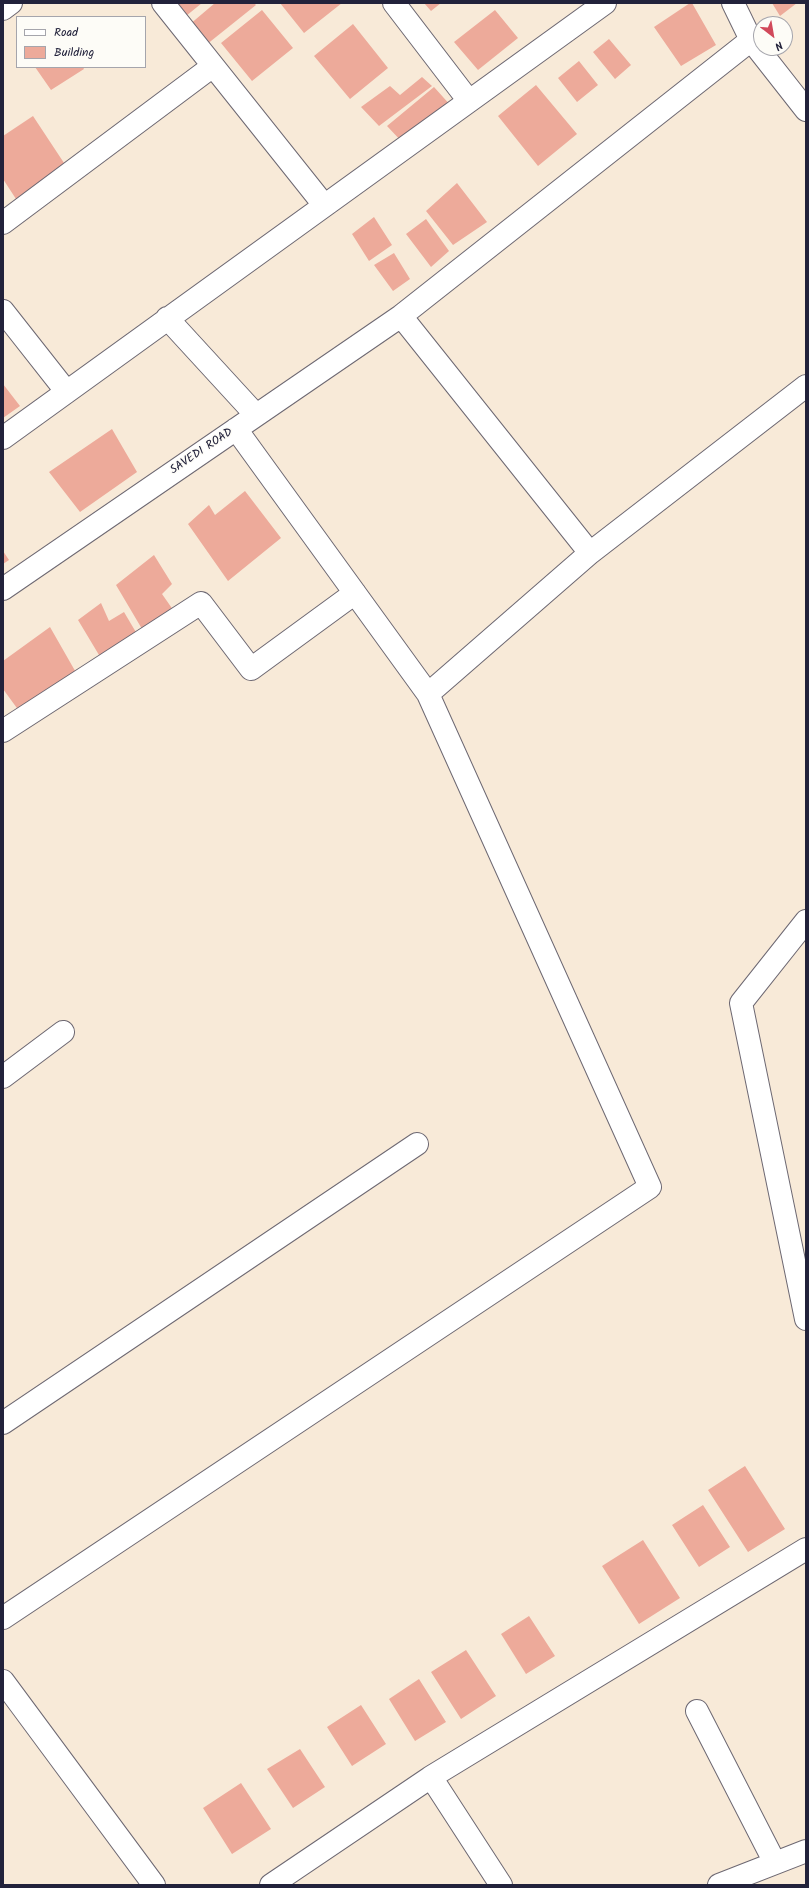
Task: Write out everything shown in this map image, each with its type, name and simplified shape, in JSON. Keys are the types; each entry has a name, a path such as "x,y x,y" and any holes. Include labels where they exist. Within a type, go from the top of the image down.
{"street":[{"path":"3,9 11,3"},
{"path":"163,3 324,206"},
{"path":"394,3 469,101"},
{"path":"3,438 167,318 605,3"},
{"path":"733,3 751,40 806,110"},
{"name":"SAVEDI ROAD","path":"3,589 401,316 751,40"},
{"path":"3,223 213,66"},
{"path":"3,311 66,391"},
{"path":"401,316 590,553"},
{"path":"167,318 256,415"},
{"path":"428,694 590,553 806,386"},
{"path":"3,1618 650,1187 428,694 236,429"},
{"path":"3,731 201,603 251,669 355,593"},
{"path":"806,920 741,1003 806,1319"},
{"path":"3,1077 63,1032"},
{"path":"3,1423 417,1144"},
{"path":"271,1885 431,1777 806,1549"},
{"path":"4,1686 154,1885"},
{"path":"697,1710 775,1863"},
{"path":"431,1777 501,1885"},
{"path":"719,1885 806,1851"}],"building":[{"path":"175,3 202,3 186,16"},
{"path":"215,3 254,3 256,5 206,45 189,25"},
{"path":"280,3 342,3 304,33"},
{"path":"424,3 441,3 431,11"},
{"path":"692,3 716,45 681,66 654,27"},
{"path":"772,3 797,3 780,16"},
{"path":"262,10 293,48 252,81 221,43"},
{"path":"495,10 518,38 478,70 454,42"},
{"path":"353,24 388,68 350,99 314,56"},
{"path":"609,39 631,65 615,79 593,52"},
{"path":"579,61 598,85 577,102 558,78"},
{"path":"36,68 84,68 84,69 51,90"},
{"path":"422,77 432,86 379,126 361,107 390,86 400,95"},
{"path":"536,85 577,134 538,166 498,116"},
{"path":"434,87 452,107 403,143 387,126"},
{"path":"33,116 66,166 16,199 3,179 3,136"},
{"path":"457,183 487,222 453,245 426,211"},
{"path":"374,217 392,245 369,261 352,234"},
{"path":"426,219 449,251 431,267 406,234"},
{"path":"394,253 410,279 393,291 374,265"},
{"path":"3,384 20,406 3,418"},
{"path":"112,429 137,472 80,512 49,472"},
{"path":"245,491 281,538 228,581 188,524 209,505 215,515"},
{"path":"3,551 9,560 3,564"},
{"path":"154,555 172,584 162,594 176,614 145,634 116,585"},
{"path":"101,603 109,621 124,612 137,634 102,660 78,620"},
{"path":"50,627 78,676 22,715 3,689 3,661"},
{"path":"745,1466 785,1529 748,1552 708,1490"},
{"path":"703,1505 730,1547 699,1567 672,1525"},
{"path":"643,1540 680,1598 639,1624 602,1566"},
{"path":"529,1616 555,1656 526,1674 501,1634"},
{"path":"466,1650 496,1696 461,1719 431,1672"},
{"path":"419,1679 446,1722 415,1741 389,1699"},
{"path":"361,1705 386,1744 352,1766 327,1727"},
{"path":"300,1749 325,1787 293,1808 267,1769"},
{"path":"241,1783 271,1829 232,1854 203,1808"}]}
